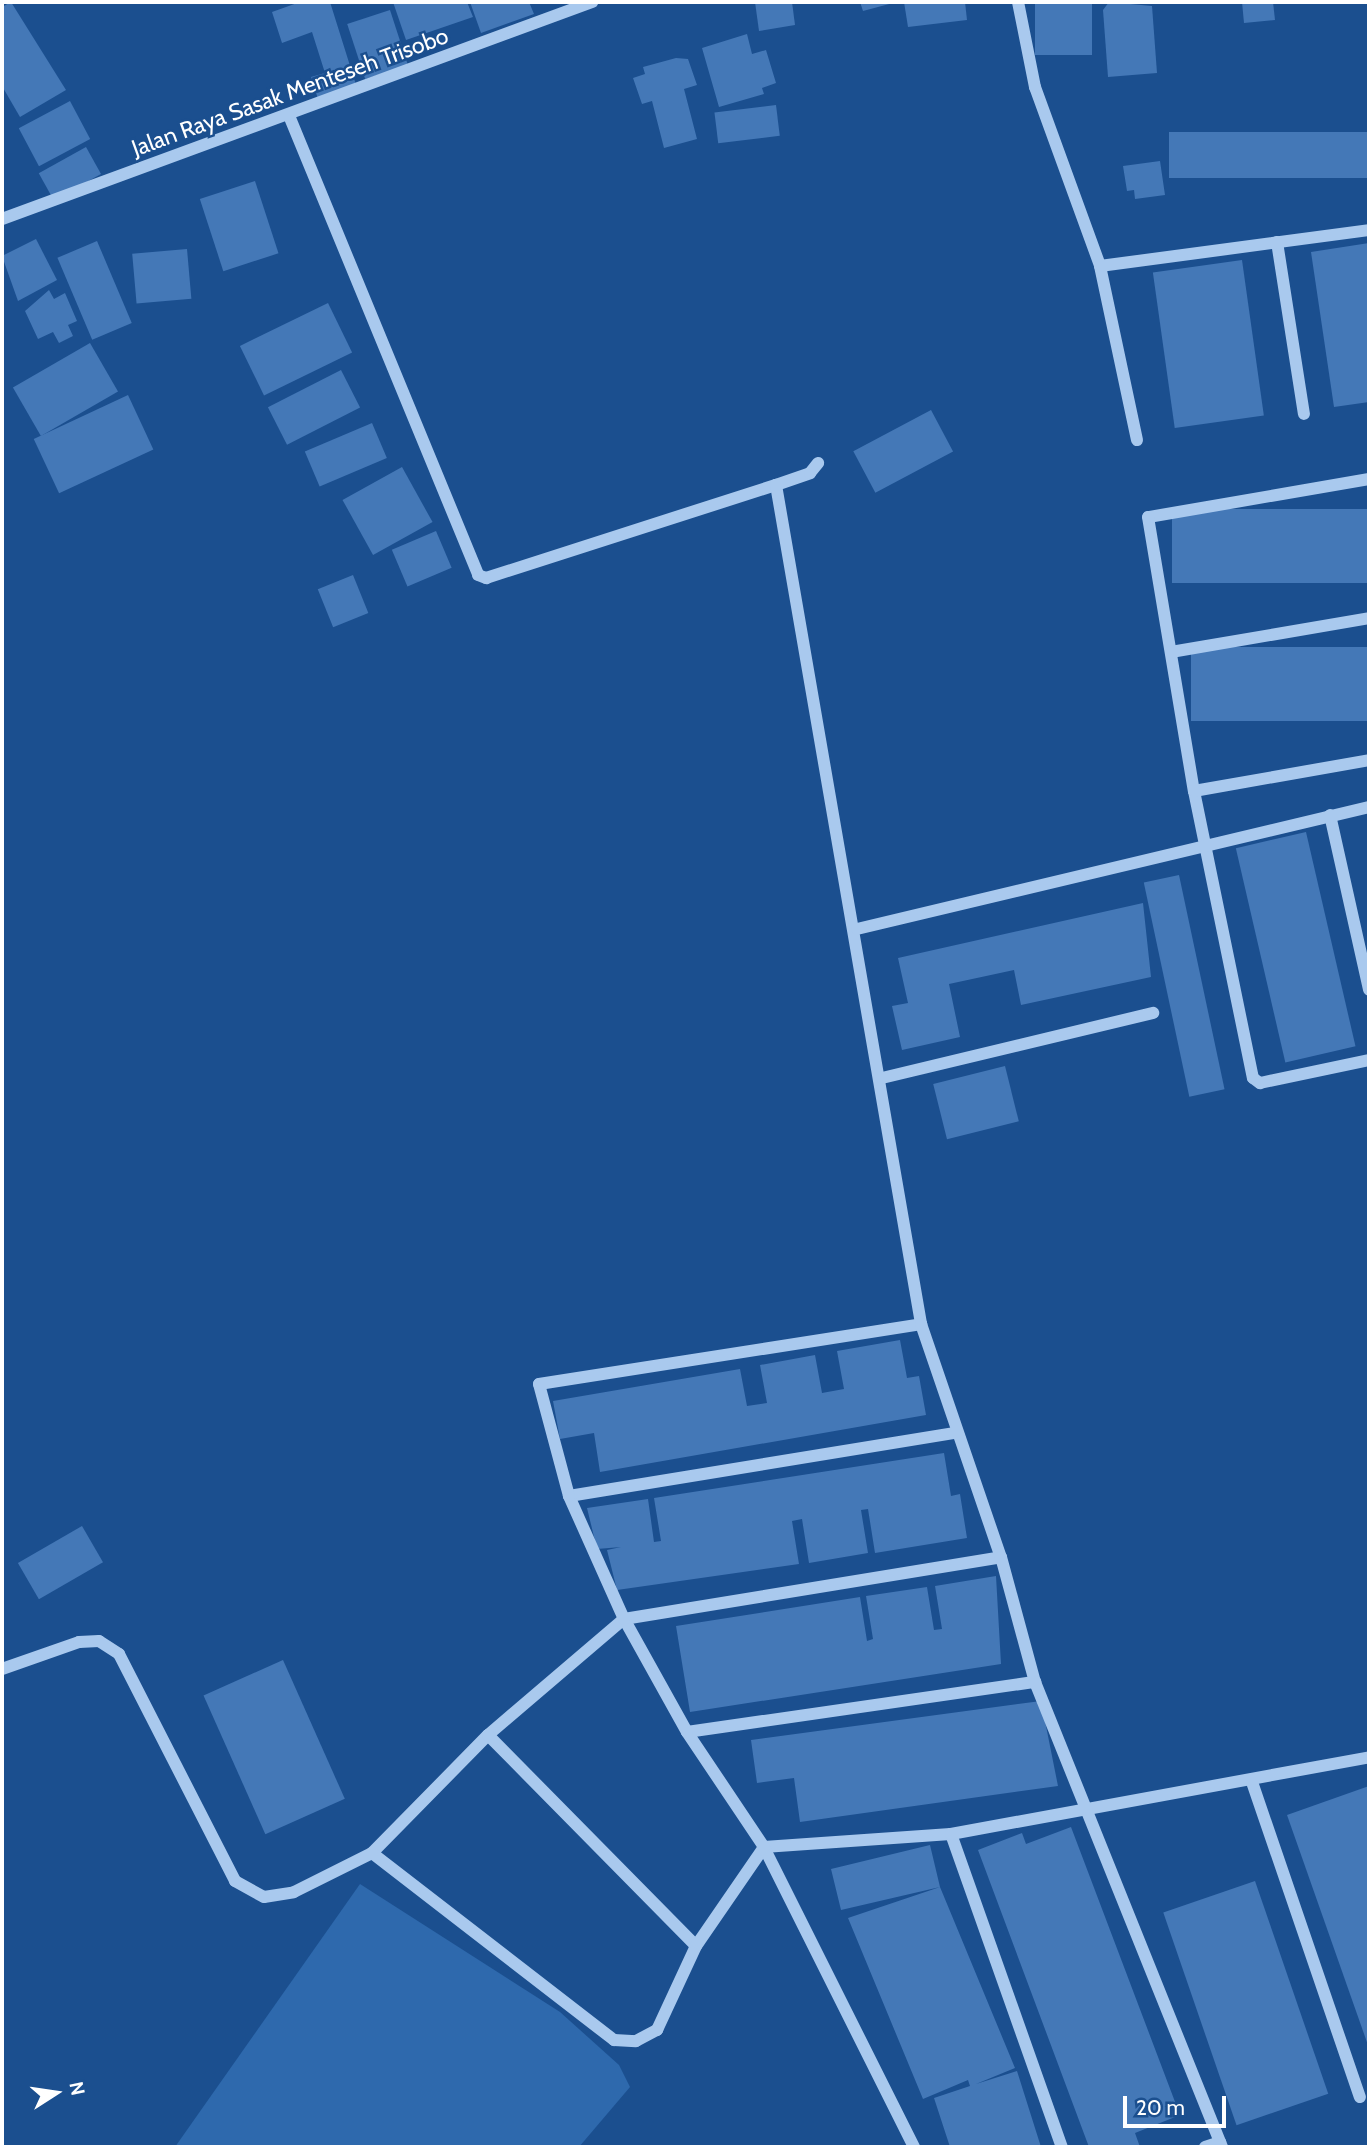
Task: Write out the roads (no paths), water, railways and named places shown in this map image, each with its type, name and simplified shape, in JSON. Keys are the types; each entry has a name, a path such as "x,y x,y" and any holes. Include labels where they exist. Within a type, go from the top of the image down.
{"street":[{"name":"Jalan Raya Sasak Menteseh Trisobo","path":"2,219 290,118 592,2"},
{"path":"1018,2 1035,87 1100,265 1137,440"},
{"path":"290,118 478,575 486,578 776,485 810,473 818,463"},
{"path":"1100,265 1369,230"},
{"path":"1277,242 1304,414"},
{"path":"1369,479 1148,517 1204,846 1256,1082 1369,1060"},
{"path":"776,485 857,929 921,1324 955,1433 1001,1558 1035,1682 1084,1810 1221,2145 1205,2147"},
{"path":"1171,652 1369,618"},
{"path":"1194,791 1369,760"},
{"path":"857,929 1369,807"},
{"path":"1331,815 1369,990"},
{"path":"882,1078 1153,1013"},
{"path":"914,2147 764,1847 687,1732 624,1619 569,1496 537,1391 541,1383 921,1324"},
{"path":"569,1496 955,1433"},
{"path":"2,1669 79,1642 99,1641 119,1654 235,1881 264,1897 293,1892 372,1853 488,1735 624,1619 1001,1558"},
{"path":"687,1732 1035,1682"},
{"path":"488,1735 696,1946"},
{"path":"764,1847 951,1834 1252,1782 1369,1758"},
{"path":"1252,1782 1360,2097"},
{"path":"951,1834 1062,2147"},
{"path":"372,1853 614,2040 636,2040 657,2030 696,1946 764,1847"}]}
